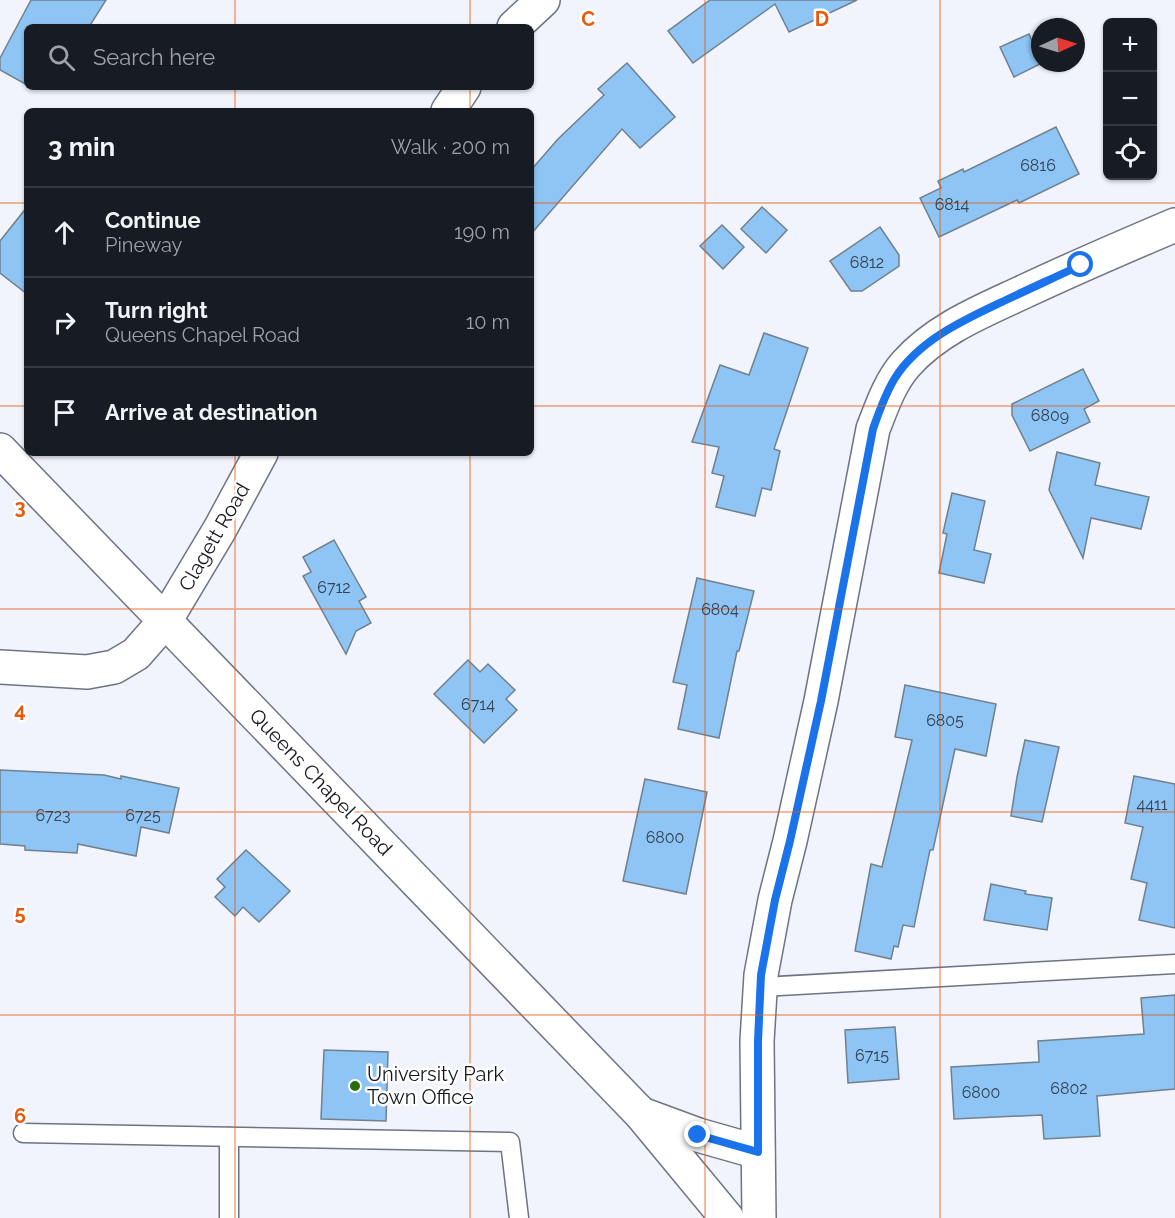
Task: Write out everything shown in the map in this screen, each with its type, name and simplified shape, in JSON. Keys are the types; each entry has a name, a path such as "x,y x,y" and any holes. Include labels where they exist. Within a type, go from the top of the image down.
{"street":[{"path":"517,24 543,0"},
{"path":"450,108 462,90"},
{"path":"759,1218 760,987 769,932 821,701 873,429 882,405 895,378 929,341 968,318 1081,265 1175,225"},
{"name":"Queens Chapel Road","path":"0,450 641,1114 727,1218"},
{"name":"Clagett Road","path":"0,667 87,672 114,667 136,654 165,621 220,529 259,456"},
{"name":"Queens Chapel Road","path":"641,1114 698,1135 758,1152"}],"lane":[{"path":"760,987 1175,964"},
{"path":"23,1133 510,1142 519,1218"},
{"path":"228,1218 229,1137"}],"building":[{"path":"31,0 106,0 91,24 24,24 24,83 0,70 0,58"},
{"path":"710,0 857,0 789,32 775,4 693,63 668,31"},
{"path":"1029,34 1031,68 1014,77 1000,47"},
{"path":"627,63 675,117 640,148 622,129 534,231 534,167 558,139 604,95 598,89"},
{"path":"1056,127 1079,174 1019,203 1017,200 939,237 920,198 941,188 938,181 963,169 964,172"},
{"path":"762,207 787,230 766,253 741,229"},
{"path":"24,211 24,292 0,273 0,241"},
{"path":"722,225 744,247 723,269 700,246"},
{"path":"880,227 899,255 899,266 862,291 851,291 830,261"},
{"path":"764,333 808,348 774,449 780,451 771,490 762,488 755,516 716,507 724,476 712,473 719,447 692,442 720,365 749,375"},
{"path":"1083,369 1099,401 1084,409 1090,422 1030,451 1012,415 1012,404"},
{"path":"1057,452 1100,463 1095,485 1149,497 1141,529 1091,518 1083,558 1049,490"},
{"path":"952,493 985,501 974,550 991,554 984,583 939,573 947,534 943,533"},
{"path":"334,540 366,597 359,601 371,623 356,631 346,654 303,576 311,572 303,557"},
{"path":"697,578 754,591 739,651 737,651 719,738 678,729 687,685 673,682"},
{"path":"468,660 480,672 488,664 515,690 506,699 517,710 484,743 434,694"},
{"path":"905,685 996,704 986,756 955,749 914,927 903,925 898,947 894,946 891,959 855,951 871,864 882,867 912,740 895,737"},
{"path":"1025,740 1059,747 1042,822 1011,816"},
{"path":"0,770 104,775 121,779 121,776 179,788 169,833 141,827 136,856 78,844 77,853 25,850 25,846 0,844"},
{"path":"1134,776 1175,784 1175,928 1139,920 1147,883 1131,879 1143,827 1125,823"},
{"path":"645,779 707,792 686,894 623,881"},
{"path":"246,850 290,891 259,922 243,907 235,916 215,897 225,887 217,879"},
{"path":"991,884 1026,891 1025,894 1052,898 1047,930 984,920"},
{"path":"1175,995 1175,1089 1097,1096 1100,1136 1044,1139 1042,1115 954,1119 951,1067 1039,1062 1038,1041 1144,1034 1141,998"},
{"path":"895,1027 899,1079 848,1083 845,1030"},
{"name":"University Park Town Office","path":"324,1050 388,1052 386,1121 321,1119"}],"place":[{"name":"University Park Town Office","path":"355,1086"}],"route":[{"path":"698,1135 758,1152 758,1041 761,975 766,943 821,701 873,429 882,405 895,378 929,341 968,318 1081,265"}]}
